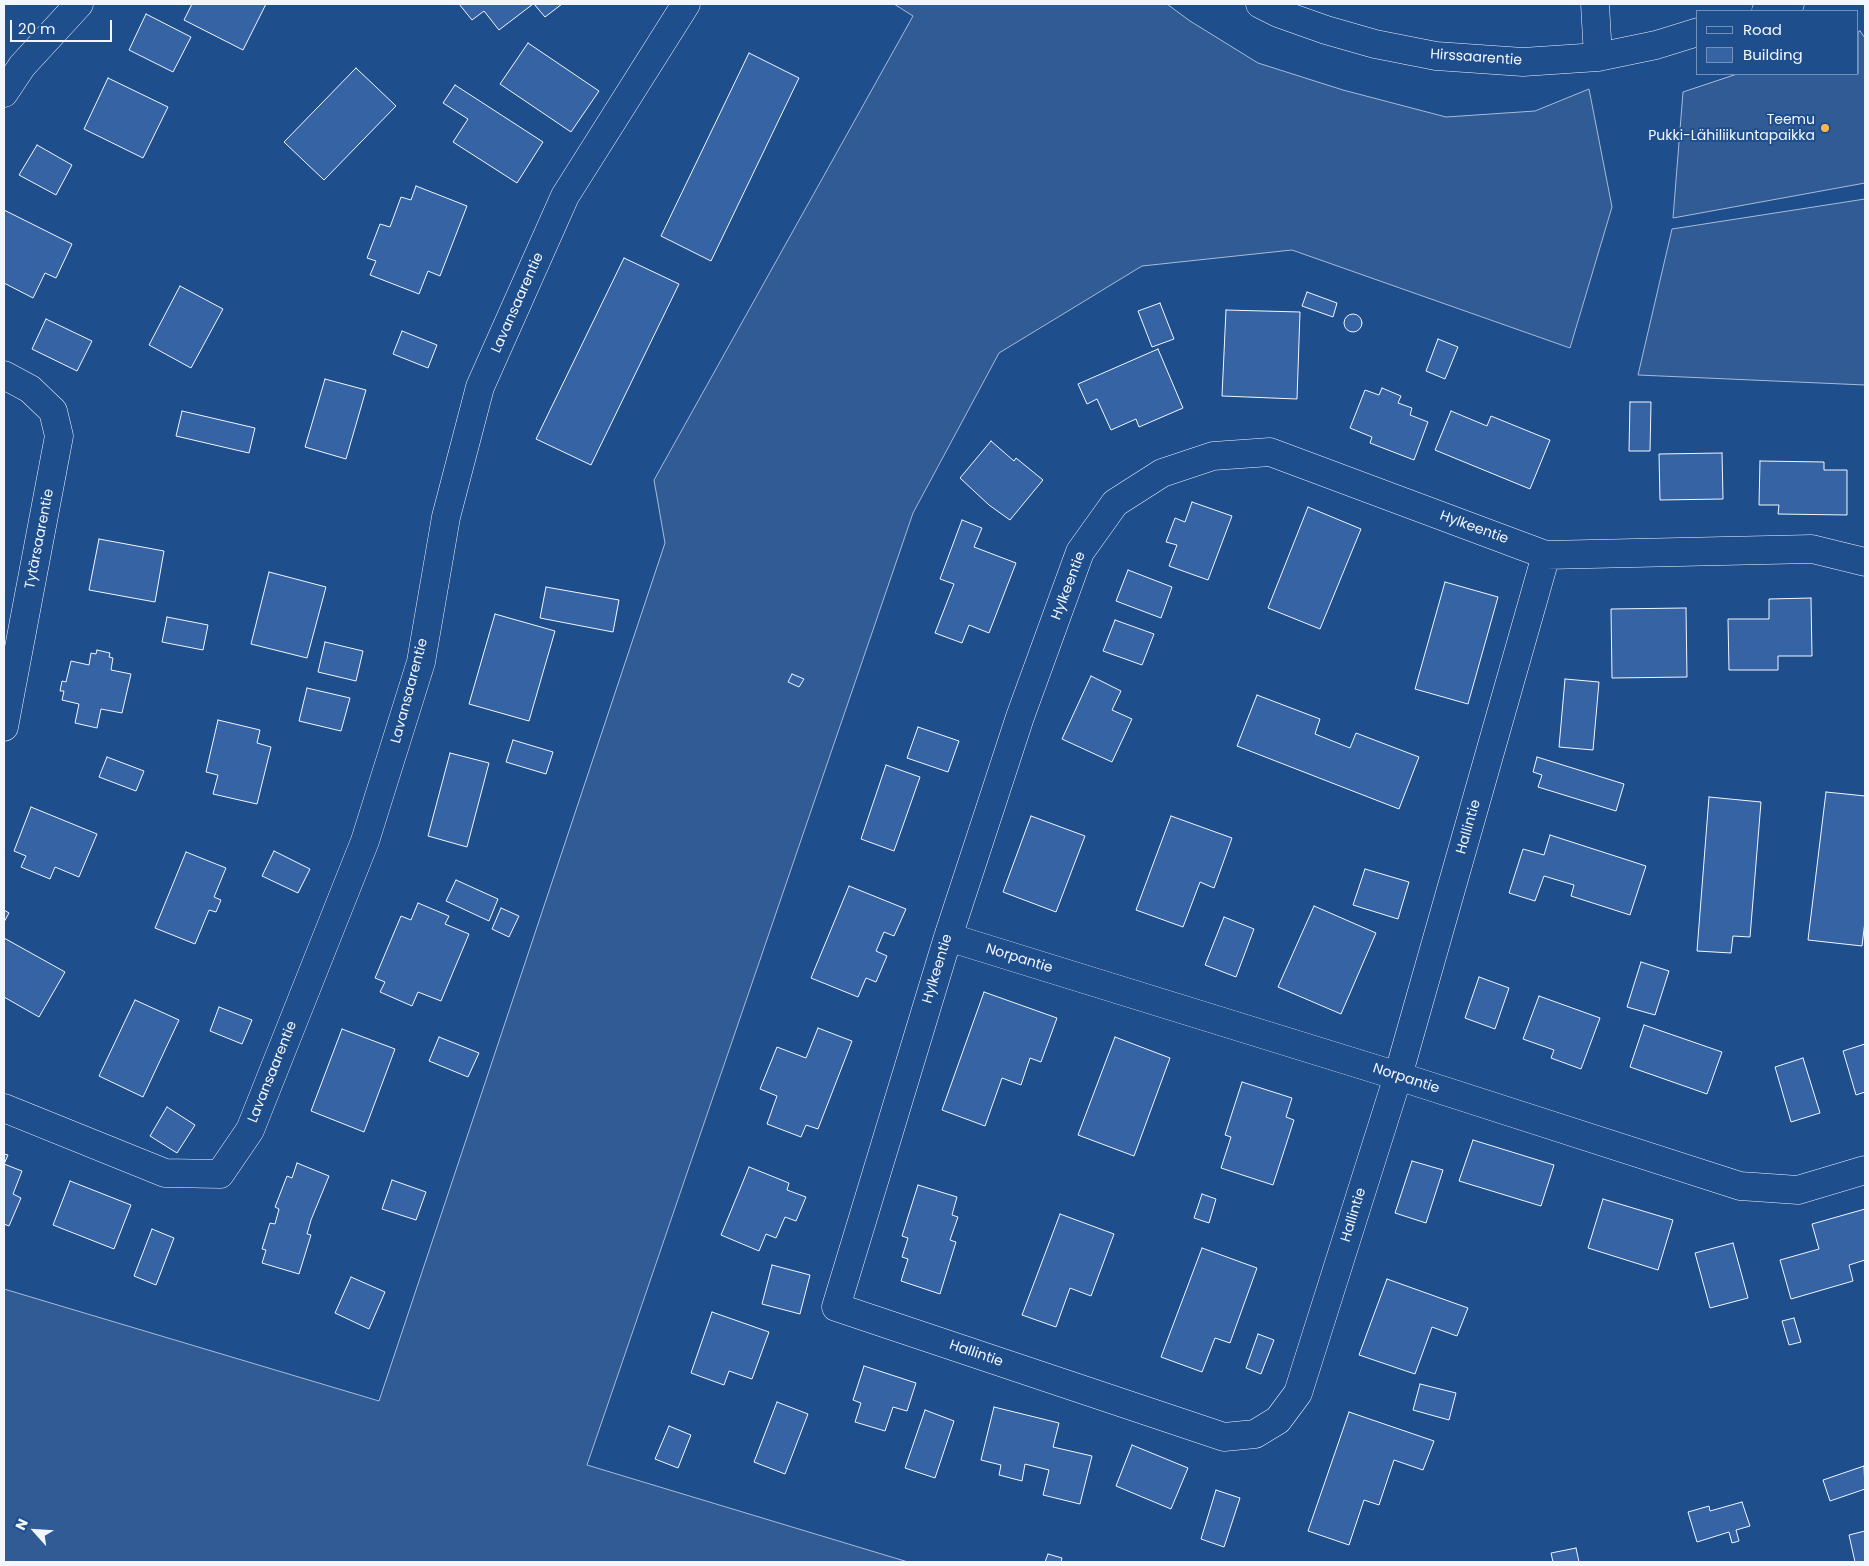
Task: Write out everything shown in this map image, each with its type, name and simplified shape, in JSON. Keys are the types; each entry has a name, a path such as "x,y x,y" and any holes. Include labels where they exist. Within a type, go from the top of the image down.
{"street":[{"path":"4,93 22,66 79,4"},
{"name":"Lavansaarentie","path":"4,1108 165,1174 220,1174 250,1130 366,841 421,662 446,517 480,388 565,196 686,4"},
{"name":"Hirssaarentie","path":"1260,4 1278,13 1326,30 1375,44 1436,56 1523,62 1598,57 1656,45 1696,33"},
{"path":"1595,4 1598,57"},
{"path":"1769,10 1790,4"},
{"name":"Tytärsaarentie","path":"4,374 30,389 53,411 59,436 4,728"},
{"name":"Hylkeentie","path":"836,1307 948,937 1020,718 1080,552 1115,503 1162,473 1213,456 1270,452 1546,555 1812,549 1865,562"},
{"name":"Hallintie","path":"836,1307 1224,1437 1255,1434 1278,1420 1298,1393 1398,1076 1546,555"},
{"name":"Norpantie","path":"948,937 1398,1076 1740,1186 1798,1190 1865,1170"}],"shaded area":[{"path":"894,4 1167,4 1190,21 1258,63 1343,90 1446,117 1535,111 1589,89 1612,207 1570,348 1292,250 1142,266 999,353 913,513 587,1465 908,1562 4,1562 4,1289 379,1401 665,543 654,480 913,16"},
{"path":"1859,32 1865,38 1865,183 1673,218 1683,92 1734,75 1859,75"},
{"path":"1865,199 1865,385 1638,375 1672,229"}],"building":[{"path":"192,4 266,4 243,50 184,20"},
{"path":"459,4 533,4 499,30 484,11 472,20"},
{"path":"534,4 562,4 545,17"},
{"path":"146,14 191,37 173,72 129,50"},
{"path":"528,43 599,91 571,132 500,84"},
{"path":"749,53 799,78 711,261 661,236"},
{"path":"356,68 396,106 324,180 284,142"},
{"path":"108,78 168,107 143,158 84,129"},
{"path":"455,85 543,142 517,183 453,142 468,119 443,103"},
{"path":"37,145 72,165 56,195 19,175"},
{"path":"416,186 467,206 440,276 428,271 419,294 370,275 376,261 367,258 380,224 390,227 401,197 411,200"},
{"path":"4,210 72,244 56,278 45,273 33,298 4,283"},
{"path":"624,258 679,284 591,465 536,439"},
{"path":"180,286 223,309 191,368 149,345"},
{"path":"1307,292 1337,303 1333,317 1302,306"},
{"path":"1160,303 1174,339 1152,347 1138,311"},
{"path":"1226,310 1300,312 1297,399 1222,396"},
{"path":"1353,314 1359,317 1362,323 1359,329 1353,332 1347,329 1344,323 1347,317"},
{"path":"46,319 92,341 77,371 32,349"},
{"path":"402,331 437,345 428,368 393,354"},
{"path":"1438,339 1458,347 1445,379 1426,371"},
{"path":"1158,349 1183,408 1139,427 1136,419 1111,430 1097,399 1087,404 1078,384"},
{"path":"325,379 366,390 346,459 305,447"},
{"path":"1382,388 1401,396 1398,403 1412,408 1410,415 1428,422 1414,460 1370,443 1372,437 1350,428 1365,390 1379,395"},
{"path":"1630,402 1651,402 1650,451 1629,451"},
{"path":"182,411 255,428 249,453 176,436"},
{"path":"1451,411 1487,426 1491,416 1550,440 1530,489 1435,450"},
{"path":"991,441 1014,461 1016,458 1043,480 1010,520 989,505 960,478"},
{"path":"1722,453 1723,499 1660,500 1659,454"},
{"path":"1760,461 1824,462 1824,470 1847,470 1847,515 1778,514 1779,505 1759,505"},
{"path":"1192,502 1232,516 1208,580 1169,566 1177,545 1166,542 1175,518 1185,522"},
{"path":"1308,507 1361,529 1320,629 1268,608"},
{"path":"962,520 982,528 974,547 1016,563 989,633 969,625 962,643 935,633 954,584 940,579"},
{"path":"99,539 164,551 155,602 89,590"},
{"path":"1128,570 1172,587 1161,618 1116,601"},
{"path":"269,572 326,587 307,658 251,644"},
{"path":"1445,582 1498,597 1468,704 1415,689"},
{"path":"546,587 619,600 613,632 540,618"},
{"path":"1811,598 1812,656 1778,656 1778,670 1729,670 1728,619 1769,619 1769,599"},
{"path":"1686,608 1687,677 1612,678 1611,609"},
{"path":"495,614 555,631 529,721 469,704"},
{"path":"167,617 208,625 203,650 162,642"},
{"path":"1115,620 1154,634 1142,665 1103,651"},
{"path":"325,642 363,651 356,681 318,672"},
{"path":"97,650 110,653 109,657 113,658 111,670 131,674 122,713 101,709 97,728 75,723 79,704 62,700 64,691 60,691 62,681 66,682 71,661 89,665 91,653 96,654"},
{"path":"792,674 804,679 799,687 788,682"},
{"path":"1091,676 1121,691 1112,710 1132,719 1112,762 1062,739"},
{"path":"1565,679 1599,682 1593,750 1559,747"},
{"path":"307,688 350,698 341,731 299,721"},
{"path":"1257,695 1320,719 1315,734 1350,748 1356,733 1419,757 1399,809 1237,746"},
{"path":"218,720 260,730 257,743 271,747 257,804 213,794 218,775 206,772"},
{"path":"918,727 959,741 948,772 907,758"},
{"path":"513,740 553,752 546,774 506,762"},
{"path":"450,753 489,763 467,847 428,836"},
{"path":"107,757 144,771 136,791 99,777"},
{"path":"1537,757 1624,784 1616,811 1538,787 1542,775 1533,772"},
{"path":"886,765 920,777 894,851 861,839"},
{"path":"1826,792 1865,796 1865,921 1862,946 1808,940"},
{"path":"1709,797 1761,802 1750,937 1733,936 1731,953 1697,951"},
{"path":"31,807 97,834 79,877 55,867 50,879 21,867 26,856 14,851"},
{"path":"1031,816 1085,836 1056,912 1003,892"},
{"path":"1171,816 1232,838 1214,888 1200,882 1183,927 1136,910"},
{"path":"1550,835 1646,866 1630,915 1571,896 1574,885 1544,876 1535,901 1509,893 1523,849 1544,855"},
{"path":"274,851 310,869 298,893 262,876"},
{"path":"186,852 226,868 214,897 221,900 216,912 209,910 195,944 155,928"},
{"path":"1365,869 1409,882 1398,919 1353,905"},
{"path":"456,880 498,899 489,921 446,901"},
{"path":"849,886 906,909 894,936 884,932 876,951 887,956 876,982 866,978 858,997 811,978"},
{"path":"418,903 449,916 445,924 469,934 441,1001 418,992 412,1006 380,992 385,982 375,978 401,916 411,920"},
{"path":"1314,906 1376,933 1341,1014 1278,987"},
{"path":"501,908 519,916 509,937 492,929"},
{"path":"4,910 9,913 4,922"},
{"path":"1224,917 1254,929 1236,977 1205,965"},
{"path":"4,938 65,972 39,1017 4,997"},
{"path":"1641,962 1669,971 1655,1015 1627,1007"},
{"path":"1479,977 1509,988 1495,1029 1465,1018"},
{"path":"984,992 1057,1018 1041,1062 1030,1058 1021,1085 1002,1078 985,1126 942,1110"},
{"path":"1539,996 1600,1018 1581,1069 1551,1058 1554,1050 1523,1039"},
{"path":"135,1000 179,1020 143,1097 99,1076"},
{"path":"219,1007 252,1020 242,1044 210,1031"},
{"path":"1644,1025 1722,1052 1707,1094 1630,1067"},
{"path":"818,1028 852,1041 818,1129 806,1125 801,1137 767,1124 777,1096 760,1089 777,1047 806,1058"},
{"path":"342,1029 395,1049 364,1132 311,1111"},
{"path":"439,1037 479,1053 468,1077 429,1061"},
{"path":"1115,1037 1170,1058 1134,1156 1078,1135"},
{"path":"1865,1044 1865,1092 1856,1095 1843,1051"},
{"path":"1803,1058 1820,1113 1791,1122 1775,1067"},
{"path":"1242,1082 1292,1098 1286,1117 1294,1120 1273,1185 1221,1168 1231,1137 1225,1135"},
{"path":"167,1107 195,1125 177,1153 150,1136"},
{"path":"1473,1140 1554,1165 1541,1206 1459,1181"},
{"path":"4,1154 8,1155 4,1164"},
{"path":"1412,1161 1443,1170 1426,1223 1395,1213"},
{"path":"297,1163 329,1176 311,1220 307,1234 311,1235 299,1274 262,1263 266,1250 262,1249 270,1223 275,1224 279,1209 275,1207 287,1176 292,1178"},
{"path":"4,1164 22,1171 13,1194 21,1198 9,1226 4,1224"},
{"path":"749,1167 789,1183 787,1190 806,1197 796,1221 785,1217 776,1238 766,1234 759,1251 721,1235"},
{"path":"392,1180 426,1192 416,1220 382,1209"},
{"path":"70,1181 131,1205 114,1249 53,1225"},
{"path":"918,1185 957,1197 952,1215 958,1217 950,1240 956,1242 940,1294 901,1281 908,1259 902,1257 908,1238 902,1236"},
{"path":"1202,1194 1216,1199 1209,1223 1194,1218"},
{"path":"1603,1199 1673,1220 1658,1270 1588,1248"},
{"path":"1865,1209 1865,1260 1849,1265 1853,1281 1791,1299 1780,1260 1819,1249 1812,1224"},
{"path":"1060,1214 1114,1234 1091,1296 1070,1288 1056,1327 1022,1315"},
{"path":"152,1229 174,1238 156,1285 134,1276"},
{"path":"1733,1243 1748,1298 1710,1308 1695,1253"},
{"path":"1202,1248 1257,1268 1230,1343 1215,1338 1202,1372 1161,1357"},
{"path":"772,1265 810,1275 800,1314 762,1304"},
{"path":"351,1277 385,1292 369,1329 335,1313"},
{"path":"1387,1279 1468,1308 1457,1336 1432,1327 1415,1374 1359,1355"},
{"path":"712,1312 769,1332 752,1379 729,1371 724,1385 691,1373"},
{"path":"1794,1318 1801,1342 1789,1345 1782,1321"},
{"path":"1258,1334 1274,1340 1261,1374 1246,1368"},
{"path":"864,1366 916,1383 907,1411 893,1407 885,1431 855,1422 861,1403 853,1400"},
{"path":"1420,1384 1456,1393 1449,1420 1413,1410"},
{"path":"777,1402 808,1414 785,1474 754,1462"},
{"path":"994,1407 1059,1423 1053,1447 1092,1456 1080,1504 1043,1495 1049,1470 1025,1464 1022,1481 999,1475 1001,1465 981,1460"},
{"path":"925,1410 954,1421 935,1478 905,1468"},
{"path":"1349,1412 1434,1441 1423,1470 1394,1460 1379,1505 1364,1500 1349,1545 1308,1531"},
{"path":"669,1426 691,1435 678,1468 655,1459"},
{"path":"1132,1445 1188,1468 1171,1509 1116,1486"},
{"path":"1864,1466 1865,1489 1830,1501 1823,1480"},
{"path":"1216,1490 1240,1498 1224,1547 1201,1539"},
{"path":"1742,1502 1750,1526 1736,1530 1739,1541 1732,1543 1729,1532 1697,1542 1688,1512 1709,1506 1710,1511"},
{"path":"1865,1531 1865,1562 1855,1562 1849,1535"},
{"path":"1576,1548 1579,1562 1553,1562 1551,1553"},
{"path":"1048,1554 1062,1558 1061,1562 1045,1562"}],"place":[{"name":"Teemu Pukki-Lähiliikuntapaikka","path":"1825,128"}]}
